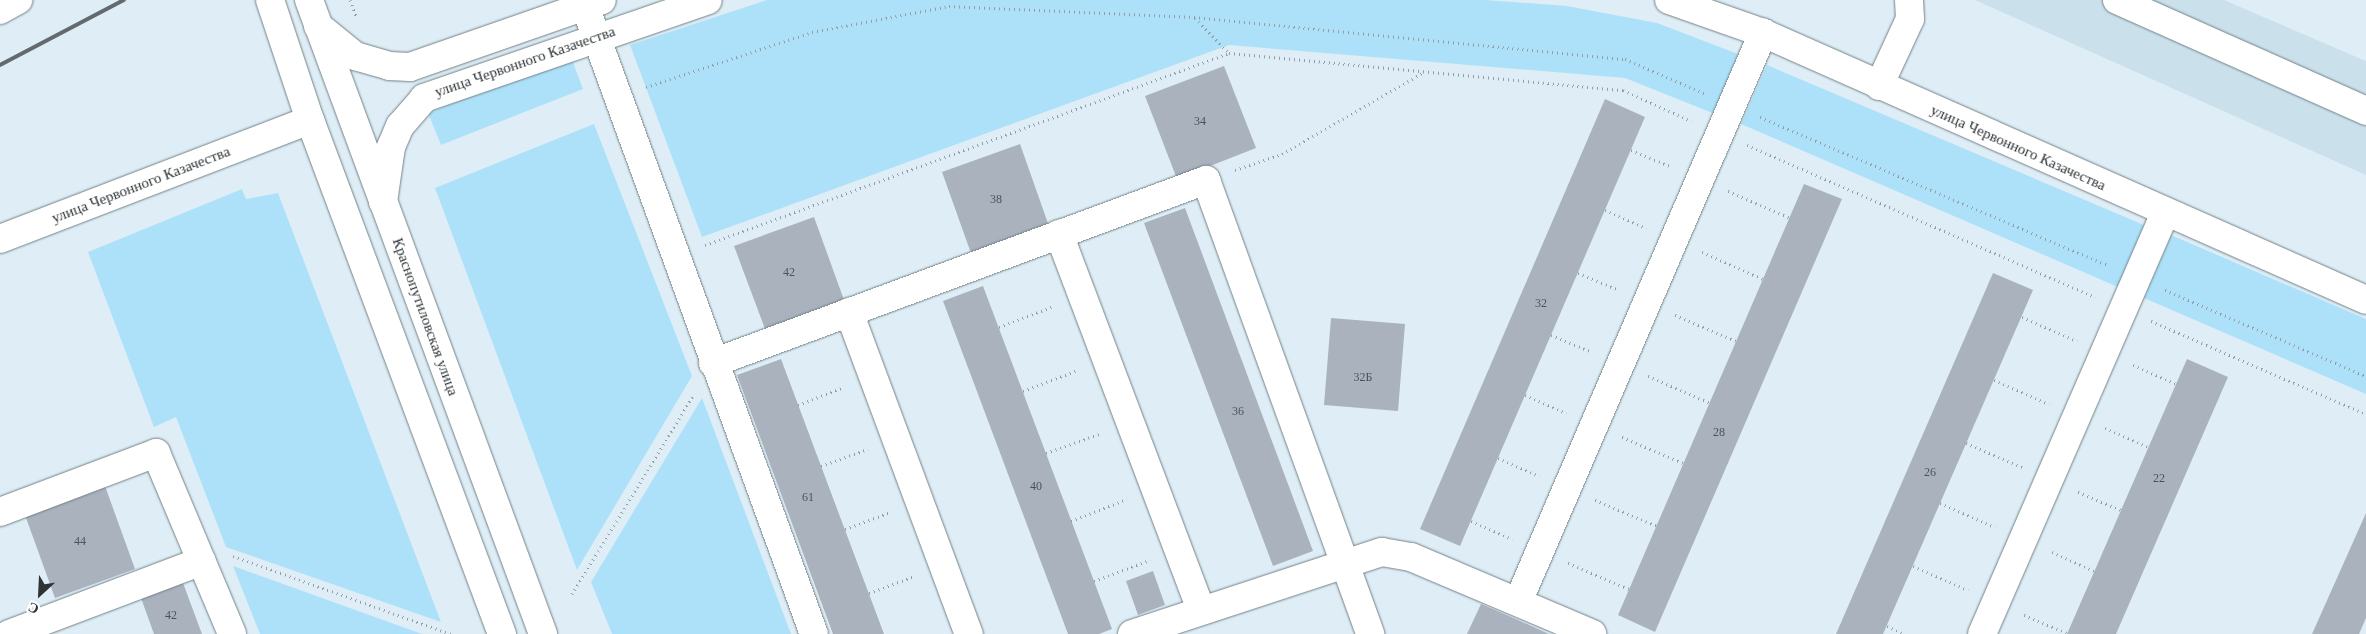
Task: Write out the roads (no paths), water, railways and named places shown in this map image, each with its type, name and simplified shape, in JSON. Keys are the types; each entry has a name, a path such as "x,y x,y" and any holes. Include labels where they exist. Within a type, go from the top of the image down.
{"street":[{"path":"0,10 18,0"},
{"path":"270,0 310,120 502,634"},
{"name":"Краснопутиловская улица","path":"309,0 544,634"},
{"name":"улица Червонного Казачества","path":"383,202 391,147 400,126 424,98 596,36 708,0"},
{"name":"улица Червонного Казачества","path":"1669,0 1763,33 2165,214 2366,300"},
{"path":"1879,86 1910,19 1909,0"},
{"path":"2117,0 2366,111"},
{"path":"318,26 355,56 389,66 410,67 594,3 596,36 713,362 814,634"},
{"path":"1518,602 1763,33"},
{"name":"улица Червонного Казачества","path":"0,239 310,120"},
{"path":"713,362 1206,180 1342,562 1370,634"},
{"path":"1982,634 2165,214"},
{"path":"1059,234 1201,610"},
{"path":"849,312 969,634"},
{"path":"0,512 156,453 232,634"},
{"path":"1132,634 1342,562 1382,552 1411,557 1592,634"},
{"path":"9,634 70,623 202,561"}],"railway":[{"path":"0,65 124,0"}]}
